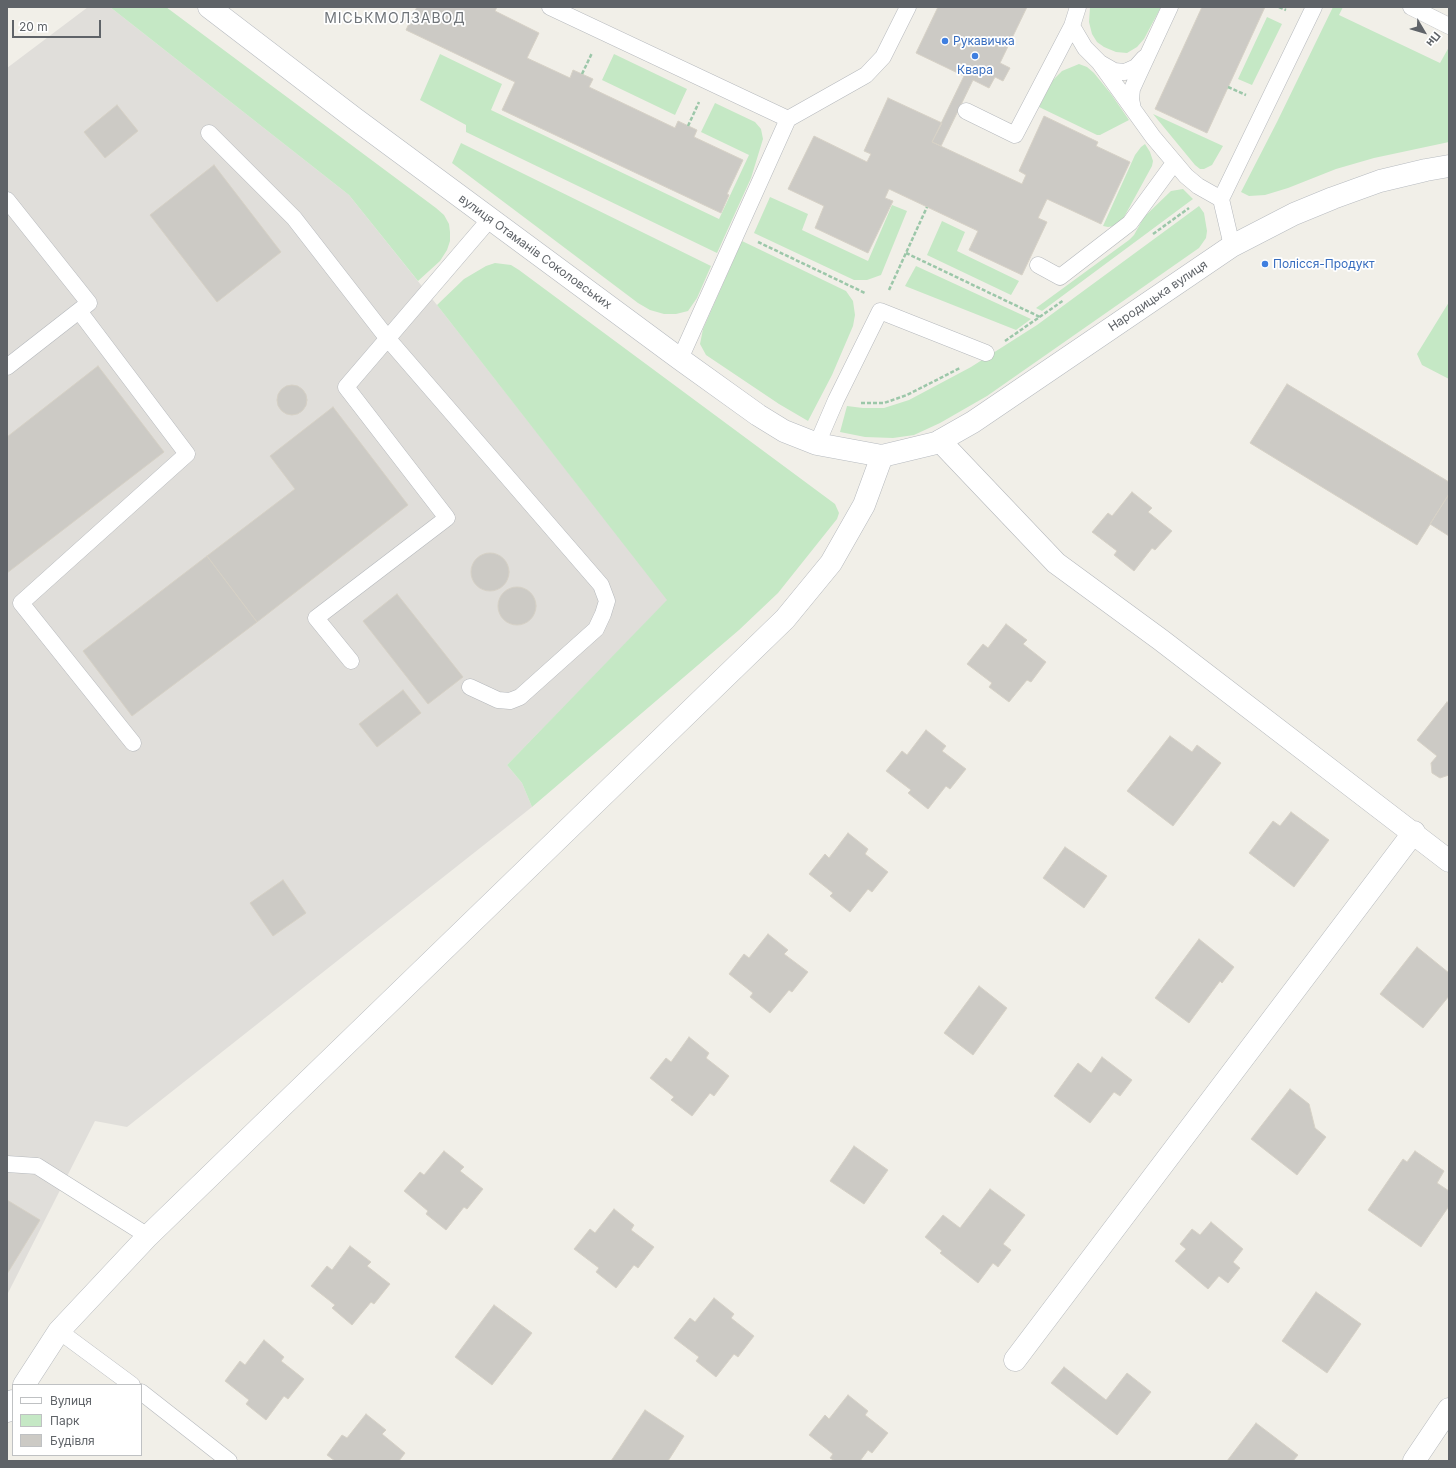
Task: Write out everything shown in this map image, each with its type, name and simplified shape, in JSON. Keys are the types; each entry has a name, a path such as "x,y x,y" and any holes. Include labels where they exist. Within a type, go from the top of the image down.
{"street":[{"name":"вулиця Отаманів Соколовських","path":"209,7 354,118 758,415 784,430 818,444 882,456"},
{"name":"Народицька вулиця","path":"882,456 940,441 973,422 1232,246 1294,214 1380,181 1449,166"},
{"path":"940,441 1056,563 1161,640 1414,832 1449,861"},
{"path":"25,1384 59,1332 148,1236 785,619 831,563 864,505 882,456"},
{"path":"1015,1360 1414,832"},
{"path":"1414,1461 1449,1409"}],"lane":[{"path":"550,7 788,119"},
{"path":"680,359 788,119 866,75 883,57 908,7"},
{"path":"1133,109 1131,99 1132,89 1170,7"},
{"path":"1232,246 1221,199 1314,7"},
{"path":"1411,7 1449,26"},
{"path":"966,112 1016,135 1072,26 1074,8"},
{"path":"1072,26 1085,48 1099,62 1133,109 1186,176 1198,186 1221,199"},
{"path":"1099,62 1114,72 1126,72 1136,67 1148,53"},
{"path":"209,133 294,218 388,339 601,585 606,601 603,614 596,629 520,697 510,701 498,700 470,687"},
{"path":"1038,265 1060,277 1130,223 1174,162"},
{"path":"7,200 90,303 7,367"},
{"path":"351,661 316,618 447,518 346,387 490,219"},
{"path":"818,444 836,400 882,306 986,353"},
{"path":"79,311 187,454 22,602 132,743"},
{"path":"7,1164 37,1166 148,1236"},
{"path":"59,1332 131,1384"},
{"path":"142,1393 229,1461"}],"path":[{"path":"1228,87 1249,97"},
{"path":"737,232 882,306 927,207"},
{"path":"1152,235 1190,207"},
{"path":"906,253 1041,317"},
{"path":"836,400 864,404 884,403 907,395 986,353 1018,333 1066,299"}],"shaded area":[{"path":"88,7 110,7 349,195 668,600 507,765 522,783 532,807 127,1127 95,1121 7,1295 7,68"}],"green space":[{"path":"110,7 166,7 436,208 444,215 449,224 450,232 450,241 447,250 440,261 418,281 349,195"},
{"path":"1090,7 1161,7 1144,39 1137,47 1127,53 1116,52 1097,42 1092,34 1089,22"},
{"path":"1333,7 1343,7 1339,15 1440,63 1449,47 1449,142 1374,158 1336,169 1288,188 1265,195 1249,196 1241,192"},
{"path":"1267,17 1282,24 1252,85 1238,79"},
{"path":"440,54 502,84 491,110 719,219 749,155 701,132 715,103 755,122 761,129 763,139 751,178 717,253 466,132 466,125 420,100"},
{"path":"614,54 687,89 675,115 602,80"},
{"path":"1079,64 1087,67 1094,73 1129,120 1100,135 1097,135 1039,107 1053,80 1062,71"},
{"path":"1153,114 1223,146 1212,165 1204,169 1200,169 1195,165"},
{"path":"461,143 711,266 697,298 688,311 676,314 664,314 650,310 638,303 452,163"},
{"path":"1145,144 1153,161 1152,166 1123,219 1114,226 1103,226 1135,155"},
{"path":"1183,189 1193,199 1042,311 1036,308 1129,240 1134,235 1144,217 1171,191"},
{"path":"770,197 808,214 802,230 868,261 892,205 907,211 881,275 867,280 854,280 754,233"},
{"path":"1199,206 1204,213 1207,231 1206,238 1199,248 987,396 940,423 914,435 893,438 865,437 840,432 847,406 884,408 909,400 971,367 1037,325"},
{"path":"942,221 965,232 957,251 1019,281 1011,295 927,255"},
{"path":"742,241 846,291 853,301 855,315 853,326 832,375 808,421 779,404 706,355 700,344 703,329"},
{"path":"495,263 511,265 519,270 835,504 839,513 837,519 778,593 739,630 532,807 522,783 507,765 667,600 437,305 464,279 486,266"},
{"path":"916,266 1031,319 1016,330 905,286"},
{"path":"1449,302 1449,379 1422,365 1417,354"}],"building":[{"path":"417,7 497,7 495,11 539,33 527,58 570,78 573,70 593,79 589,87 675,128 678,121 697,130 694,137 743,160 727,194 729,195 721,213 502,110 515,82 406,30"},
{"path":"938,7 1027,7 1000,63 1010,68 1003,81 995,77 989,88 973,80 941,146 932,142 964,76 916,53"},
{"path":"1202,7 1265,7 1207,133 1155,109"},
{"path":"888,98 942,123 932,142 1022,184 1026,175 1019,171 1044,116 1098,142 1096,146 1130,162 1101,224 1047,199 1038,218 1047,222 1022,275 969,250 978,231 889,189 885,198 893,201 868,253 815,228 824,206 788,189 814,136 867,162 871,154 864,151"},
{"path":"117,105 138,131 105,158 84,132"},
{"path":"214,165 281,252 217,302 150,215"},
{"path":"98,366 164,452 7,573 7,437"},
{"path":"1287,384 1449,482 1449,494 1417,545 1250,443"},
{"path":"292,385 302,390 307,400 302,410 292,415 282,410 277,400 282,390"},
{"path":"333,407 408,505 257,622 207,556 295,489 270,456"},
{"path":"1132,492 1152,508 1148,512 1172,531 1155,550 1152,548 1134,571 1114,555 1117,551 1092,532 1108,513 1112,516"},
{"path":"1449,494 1449,536 1430,524"},
{"path":"486,553 494,553 504,558 508,565 508,579 504,586 494,591 486,591 476,586 474,583 471,576 471,568 476,558 479,556"},
{"path":"207,556 257,622 132,716 83,651"},
{"path":"513,587 521,587 531,592 535,599 535,613 531,620 521,625 513,625 503,620 501,617 498,610 498,602 503,592 506,590"},
{"path":"397,594 463,677 428,704 363,621"},
{"path":"1006,624 1027,640 1023,644 1046,662 1031,682 1027,680 1009,702 989,687 992,683 967,664 983,644 988,648"},
{"path":"403,690 421,713 377,747 359,724"},
{"path":"1447,702 1449,703 1449,775 1440,778 1432,773 1431,763 1437,756 1417,740"},
{"path":"926,730 946,746 942,751 966,769 950,789 946,786 928,809 908,793 911,790 886,771 902,751 907,755"},
{"path":"1170,736 1192,752 1197,745 1221,763 1173,826 1127,791"},
{"path":"1291,812 1329,840 1294,887 1249,853 1273,821 1280,826"},
{"path":"848,833 868,849 865,854 888,872 872,892 868,889 850,912 830,896 833,893 809,874 825,854 829,858"},
{"path":"1065,847 1107,876 1084,908 1043,878"},
{"path":"283,880 306,913 273,936 250,903"},
{"path":"768,934 788,950 784,954 808,972 792,992 789,990 770,1013 750,997 753,993 729,974 744,954 749,958"},
{"path":"1199,939 1234,967 1222,983 1220,981 1189,1023 1155,998"},
{"path":"1417,947 1449,973 1449,996 1423,1028 1380,994"},
{"path":"979,986 1007,1008 973,1055 944,1033"},
{"path":"689,1037 709,1053 706,1058 729,1076 714,1096 710,1093 692,1116 671,1100 674,1097 650,1078 666,1058 671,1062"},
{"path":"1102,1057 1132,1080 1120,1096 1114,1092 1090,1123 1054,1096 1078,1063 1091,1073"},
{"path":"1290,1089 1309,1104 1315,1128 1326,1137 1297,1175 1251,1139"},
{"path":"854,1146 888,1170 864,1204 830,1181"},
{"path":"444,1151 464,1167 460,1171 483,1189 467,1209 464,1207 446,1230 426,1214 428,1211 404,1191 420,1172 424,1175"},
{"path":"1415,1151 1444,1171 1437,1183 1449,1191 1449,1206 1421,1247 1368,1210 1403,1159 1407,1162"},
{"path":"990,1189 1025,1215 1003,1244 1011,1250 998,1267 993,1263 978,1283 940,1253 942,1251 925,1237 943,1215 960,1228"},
{"path":"7,1200 40,1220 7,1274"},
{"path":"614,1209 634,1225 631,1230 654,1247 638,1268 634,1265 616,1288 596,1272 599,1268 574,1249 590,1229 595,1233"},
{"path":"1211,1222 1243,1249 1233,1262 1240,1268 1228,1283 1219,1276 1208,1289 1175,1261 1186,1249 1180,1244 1192,1229 1200,1235"},
{"path":"350,1246 371,1262 367,1266 390,1284 374,1304 371,1302 352,1325 332,1308 335,1305 311,1286 327,1266 332,1270"},
{"path":"1316,1292 1361,1324 1327,1373 1282,1341"},
{"path":"714,1298 734,1314 731,1318 754,1336 738,1357 734,1354 716,1377 696,1361 699,1357 674,1338 690,1318 695,1322"},
{"path":"494,1305 532,1333 492,1385 455,1357"},
{"path":"264,1340 284,1357 281,1361 304,1379 288,1399 284,1396 266,1420 246,1404 249,1400 225,1381 240,1361 245,1365"},
{"path":"1064,1367 1106,1400 1127,1373 1151,1392 1117,1435 1051,1383"},
{"path":"848,1395 868,1411 865,1415 888,1433 872,1453 868,1450 860,1461 835,1461 830,1458 833,1454 809,1435 825,1415 829,1419"},
{"path":"645,1410 684,1436 668,1461 611,1461"},
{"path":"366,1414 386,1430 382,1434 405,1453 399,1461 335,1461 327,1455 342,1435 347,1438"},
{"path":"1256,1423 1298,1455 1293,1461 1227,1461"}],"place":[{"name":"Рукавичка","path":"945,41"},
{"name":"Квара","path":"975,56"},
{"name":"Полісся-Продукт","path":"1265,264"}],"district":[{"name":"МІСЬКМОЛЗАВОД","path":"395,19"}]}
